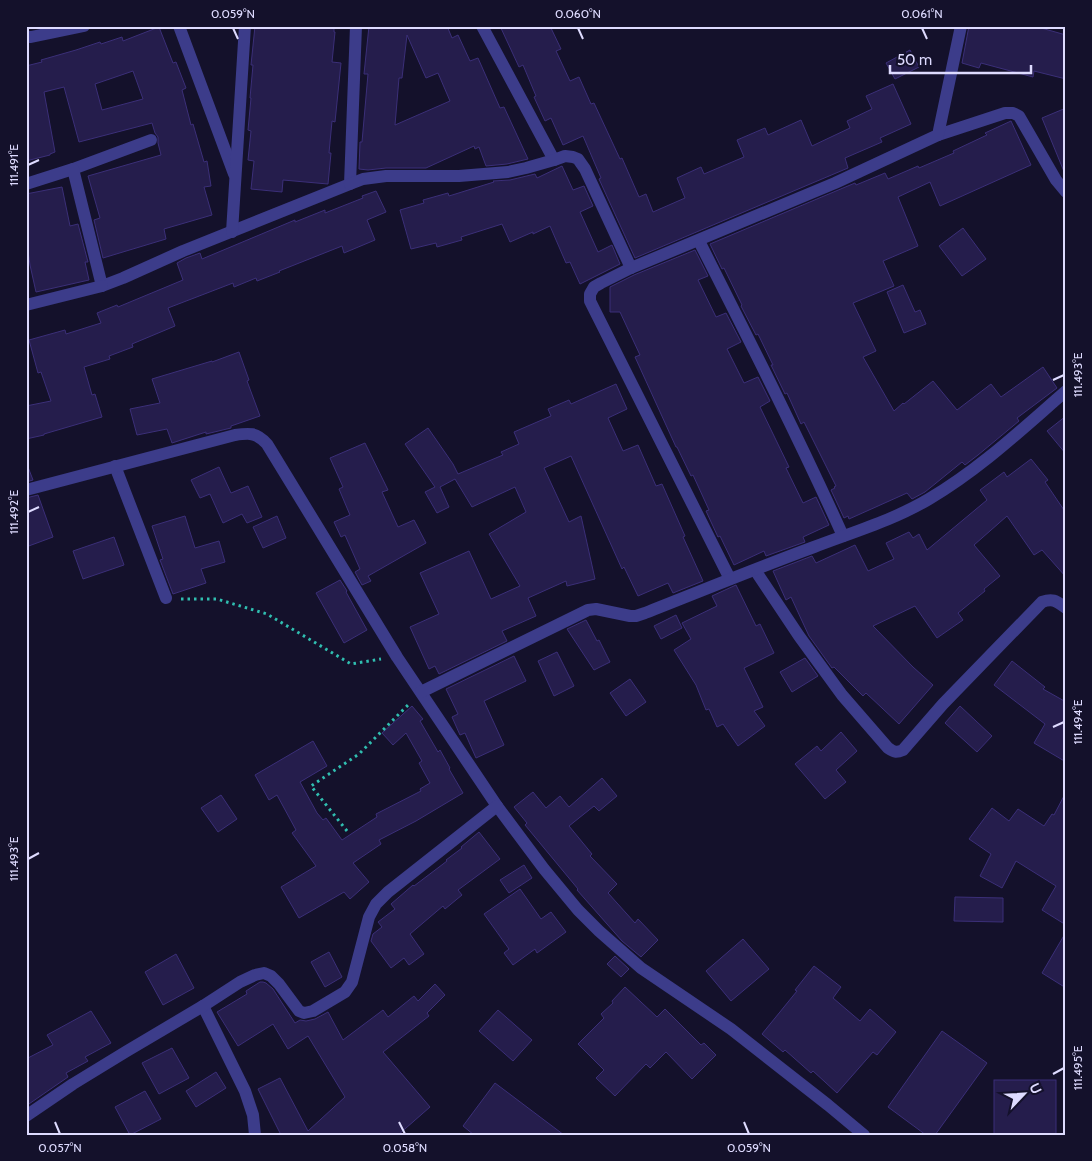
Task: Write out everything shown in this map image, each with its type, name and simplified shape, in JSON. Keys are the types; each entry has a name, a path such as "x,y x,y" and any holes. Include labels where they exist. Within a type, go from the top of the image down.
{"street":[{"path":"26,36 31,37 84,26"},
{"path":"179,26 235,179"},
{"path":"232,232 245,26"},
{"path":"350,184 356,26"},
{"path":"482,26 554,160"},
{"path":"938,135 961,26"},
{"path":"730,579 590,301 590,294 594,288 630,268 699,241 834,183 938,135 1005,113 1013,113 1019,116 1056,180 1066,192"},
{"path":"26,184 74,169 151,140"},
{"path":"26,305 102,286 183,251 363,179 386,176 459,176 508,172 565,156 573,156 586,168 630,268"},
{"path":"74,169 102,286"},
{"path":"699,241 769,380 843,536"},
{"path":"421,692 588,610 596,609 636,616 898,515 928,500 959,481 1066,391"},
{"path":"26,490 235,435 255,434 267,444 397,657 497,806 544,869 578,910 641,968 730,1029 864,1135"},
{"path":"115,466 166,598"},
{"path":"754,570 842,695 893,752 903,750 943,704 1042,602 1049,599 1057,601 1066,608"},
{"path":"26,1116 73,1084 240,982 255,975 264,973 271,976 299,1011 304,1013 312,1011 345,992 352,982 369,917 376,904 388,892 497,806"},
{"path":"203,1006 245,1091 254,1114 255,1135"}],"path":[{"path":"166,598 217,599 267,614 350,664 397,657"},
{"path":"347,831 311,786 358,754 421,692"}],"building":[{"path":"255,26 334,26 332,62 341,63 335,122 332,121 328,184 283,180 282,192 251,189 254,161 248,160 251,131 248,130"},
{"path":"369,26 447,26 452,38 458,35 470,61 478,58 500,108 504,107 528,159 486,166 479,147 475,149 474,146 426,168 359,169 360,142 362,142 368,74 364,74","holes":["407,35 426,78 438,73 450,101 395,125 399,78 402,78"]},
{"path":"500,26 550,26 561,49 556,51 570,81 579,77 591,104 594,103 620,159 622,158 639,197 646,194 653,212 685,198 677,178 701,167 704,174 744,157 737,140 765,128 768,135 801,120 812,146 850,128 847,121 872,109 866,96 893,84 911,124 880,138 882,142 845,158 848,168 635,258 599,179 601,178 583,136 563,145 551,118 545,121 523,65 519,67"},
{"path":"969,26 1034,26 1066,35 1066,79 1034,71 1033,77 981,63 979,68 962,63"},
{"path":"159,27 173,63 176,62 186,88 182,90 191,125 193,124 204,162 207,161 211,186 204,187 212,215 164,229 166,239 103,258 94,220 100,218 88,176 161,155 158,137 152,123 79,142 64,87 44,92 55,152 26,161 26,66 100,42 101,44 122,37 123,41","holes":["133,71 143,99 102,110 95,84"]},
{"path":"910,50 919,67 895,79 886,63"},
{"path":"1066,108 1066,174 1065,174 1042,118"},
{"path":"1011,121 1031,165 940,206 930,182 898,197 918,246 883,261 894,286 853,303 876,351 863,357 894,411 933,381 957,410 991,384 1001,397 1043,367 1057,388 1017,418 1019,421 978,455 965,465 962,462 925,492 912,499 907,493 849,519 848,516 844,518 831,490 836,486 804,422 801,424 787,393 785,394 758,334 756,335 724,268 722,269 710,244 855,183 856,185 885,173 888,179 918,166 919,168 954,153 953,151 987,135 985,133"},
{"path":"562,166 573,190 584,186 593,206 580,212 598,252 612,245 620,264 580,284 570,262 566,263 550,226 510,242 502,224 461,237 462,240 437,247 436,243 411,249 400,210 424,203 423,200 448,193 449,196 493,181 510,180 535,174 537,178"},
{"path":"62,187 70,226 78,224 88,262 85,262 89,280 36,292 26,237 26,194"},
{"path":"376,191 386,212 367,220 375,240 344,253 342,246 257,281 256,278 234,287 233,283 168,308 175,326 132,344 133,347 109,356 110,359 84,367 92,395 95,394 102,417 26,439 26,406 51,401 41,372 38,373 29,340 65,330 66,334 101,323 97,313 117,305 118,307 183,280 177,263 186,258 200,253 202,259 295,220 295,222 325,210 325,213"},
{"path":"963,228 986,259 962,276 939,246"},
{"path":"695,250 708,276 698,280 716,317 726,313 741,342 727,349 744,383 758,377 770,401 760,407 789,467 786,468 803,503 816,497 829,525 803,537 805,542 766,556 764,551 734,565 720,536 718,537 706,511 709,510 693,475 691,476 676,447 635,357 640,355 620,312 610,312 610,287"},
{"path":"903,285 915,312 920,310 926,324 904,333 887,292"},
{"path":"239,352 260,416 231,426 231,428 206,434 206,432 172,443 167,429 137,435 130,409 160,403 152,379 212,362"},
{"path":"616,384 627,409 608,418 623,451 638,445 656,486 662,484 703,581 673,593 668,583 638,596 624,567 622,569 571,456 544,468 569,522 581,516 595,579 567,586 566,581 528,598 536,616 502,631 507,641 439,674 435,666 429,669 410,627 439,614 420,573 469,551 491,599 520,586 489,534 526,512 515,487 472,507 455,479 440,487 449,507 437,513 425,492 435,487 405,444 428,428 458,474 503,455 501,452 519,444 514,432 551,416 548,409 569,400 571,404"},
{"path":"1066,416 1066,454 1047,431"},
{"path":"365,443 388,490 382,492 398,527 414,520 426,543 368,576 371,581 362,585 355,572 360,569 345,535 341,537 334,522 350,515 339,489 343,487 330,458"},
{"path":"1031,459 1048,480 1045,482 1066,513 1066,577 1042,550 1034,555 1007,516 974,545 1000,576 958,613 963,620 937,638 915,606 873,626 933,685 899,724 866,693 863,696 834,667 832,668 809,636 791,597 786,600 773,571 812,556 816,563 855,545 868,571 894,559 886,543 909,532 913,538 919,534 927,550 987,500 980,490 1004,472 1007,477"},
{"path":"28,467 33,480 26,482 26,468"},
{"path":"219,467 231,493 248,486 262,517 247,523 242,514 223,523 210,494 200,498 191,480"},
{"path":"38,495 53,537 26,547 26,498"},
{"path":"185,516 195,548 219,541 225,562 201,569 206,583 173,594 160,560 163,559 152,526"},
{"path":"277,516 286,538 263,548 253,527"},
{"path":"114,537 124,565 83,579 73,551"},
{"path":"340,580 367,630 344,643 316,593"},
{"path":"736,585 756,626 760,624 774,653 744,668 763,707 754,711 765,726 738,746 723,724 717,727 709,709 706,710 696,685 674,650 691,639 682,623 717,606 712,596"},
{"path":"676,615 682,628 661,639 654,626"},
{"path":"586,620 610,662 594,670 567,629"},
{"path":"557,652 574,686 554,696 538,661"},
{"path":"514,656 526,681 484,701 504,745 476,758 465,733 460,735 452,717 458,714 446,689"},
{"path":"805,658 818,676 792,692 780,672"},
{"path":"1012,661 1045,687 1043,689 1066,702 1066,762 1034,743 1045,724 994,685"},
{"path":"630,679 646,702 626,716 610,693"},
{"path":"412,706 423,719 420,721 438,752 440,750 463,793 379,840 381,844 353,863 369,882 350,899 344,892 299,918 281,887 316,866 292,833 296,830 277,795 269,800 255,775 313,741 327,766 300,782 317,813 323,820 326,818 342,840 377,817 376,814 421,791 420,789 430,783 419,763 422,761 406,733 393,745 382,733"},
{"path":"960,706 992,736 977,752 945,723"},
{"path":"841,732 857,751 836,770 846,782 825,799 795,764 817,746 821,751"},
{"path":"602,778 617,796 599,811 594,806 569,826 592,854 590,856 617,884 608,893 635,923 638,919 658,940 641,957 622,941 577,890 525,825 527,823 514,807 533,792 546,808 560,796 569,807"},
{"path":"1066,792 1066,925 1042,910 1056,886 1016,861 1002,888 980,876 991,854 969,839 992,808 1009,821 1018,809 1044,826 1052,814 1054,815"},
{"path":"221,795 237,819 218,832 201,808"},
{"path":"479,832 500,859 458,890 462,895 445,909 443,906 410,934 424,954 409,965 404,958 391,968 371,941 373,934 382,927 378,922 395,909 391,904 413,885 447,861"},
{"path":"524,865 532,878 509,893 500,880"},
{"path":"520,889 541,919 551,912 566,932 537,953 535,949 513,965 504,953 509,949 484,914"},
{"path":"955,897 1003,898 1003,922 954,921"},
{"path":"1066,932 1066,988 1042,973"},
{"path":"743,939 769,969 731,1001 706,971"},
{"path":"329,952 342,977 325,987 311,962"},
{"path":"176,954 194,988 163,1005 145,972"},
{"path":"615,956 629,969 621,977 607,964"},
{"path":"814,966 841,987 833,998 860,1021 870,1009 896,1032 877,1055 873,1052 837,1093 813,1071 811,1073 785,1050 783,1052 762,1034 797,991 795,990"},
{"path":"260,982 266,983 273,989 295,1023 300,1020 315,1019 328,1012 343,1040 383,1010 388,1017 414,996 418,1001 435,984 445,995 427,1013 429,1016 383,1052 430,1107 398,1135 281,1135 258,1089 280,1078 308,1131 345,1097 308,1036 288,1049 273,1024 238,1046 217,1012 247,994 246,991"},
{"path":"625,987 657,1017 665,1009 701,1045 704,1043 716,1055 692,1079 666,1052 650,1068 646,1064 615,1096 596,1078 604,1070 578,1044 604,1018 601,1014 613,1003 612,1001"},
{"path":"498,1010 532,1040 513,1061 479,1031"},
{"path":"91,1011 111,1043 85,1057 88,1061 66,1073 68,1077 26,1106 26,1059 53,1045 47,1035"},
{"path":"942,1031 987,1063 935,1135 926,1135 888,1107"},
{"path":"172,1048 189,1078 159,1094 142,1063"},
{"path":"216,1072 226,1088 196,1107 186,1091"},
{"path":"994,1080 1056,1080 1056,1135 994,1135"},
{"path":"495,1083 564,1135 474,1135 463,1126"},
{"path":"145,1091 161,1119 130,1135 115,1107"}]}
